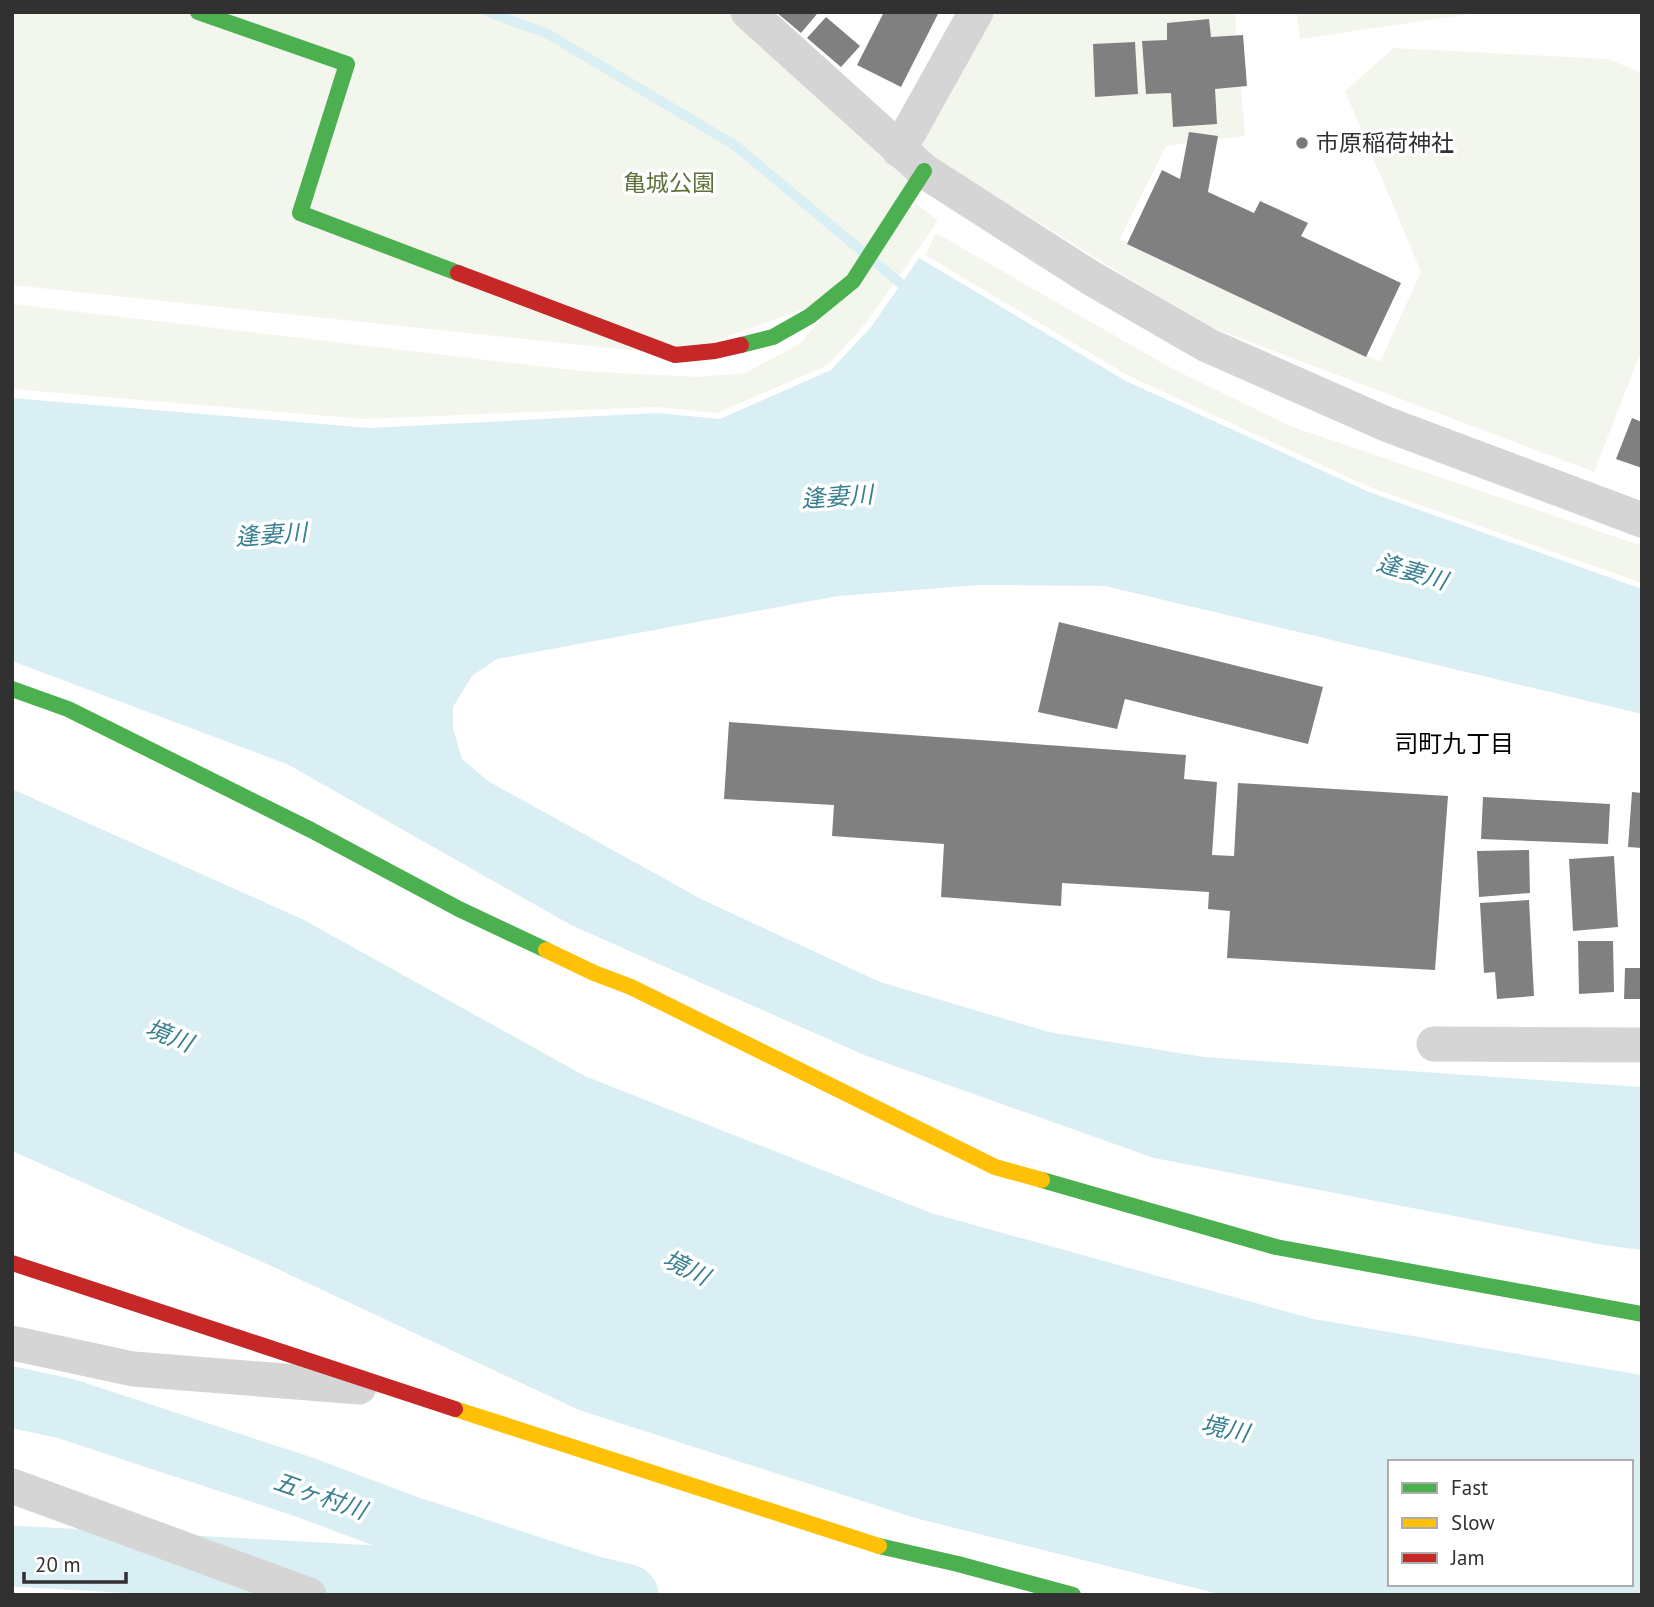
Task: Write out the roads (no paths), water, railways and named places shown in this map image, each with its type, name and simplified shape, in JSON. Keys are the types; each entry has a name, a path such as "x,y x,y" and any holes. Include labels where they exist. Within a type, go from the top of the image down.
{"street":[{"path":"198,12 347,64 300,213 675,355 715,351 773,337 810,316 853,281 912,160 976,12"},
{"path":"748,12 912,160 1091,278 1207,345 1386,424 1642,520"},
{"path":"12,689 68,709 312,830 459,909 631,987 995,1167 1276,1247 1642,1314"},
{"path":"1434,1044 1642,1045"},
{"path":"12,1263 897,1552 958,1564 1073,1595"},
{"path":"12,1343 133,1369 392,1389"},
{"path":"12,1486 309,1595"}],"water":[{"name":"逢妻川","path":"919,258 1126,381 1369,492 1642,589 1642,714 1105,586 980,585 838,596 497,659 472,676 453,707 453,728 462,759 488,781 701,899 880,982 1049,1032 1204,1057 1642,1087 1642,1250 1603,1245 1154,1158 864,1055 571,925 287,764 12,661 12,398 369,428 657,413 720,419 831,370 871,327"},
{"name":"境川","path":"12,789 304,920 585,1076 931,1213 1313,1319 1642,1375 1642,1595 1223,1595 915,1518 579,1410 269,1265 12,1151"}],"waterway":[{"path":"488,12 548,34 736,146 912,293"},
{"name":"五ヶ村川","path":"12,1397 67,1409 307,1488 408,1526 591,1586 628,1595"},
{"path":"12,1556 517,1584"}],"place":[{"name":"市原稲荷神社","path":"1302,143"}],"district":[{"name":"司町九丁目","path":"1454,744"}],"park label":[{"name":"亀城公園","path":"669,183"}]}
